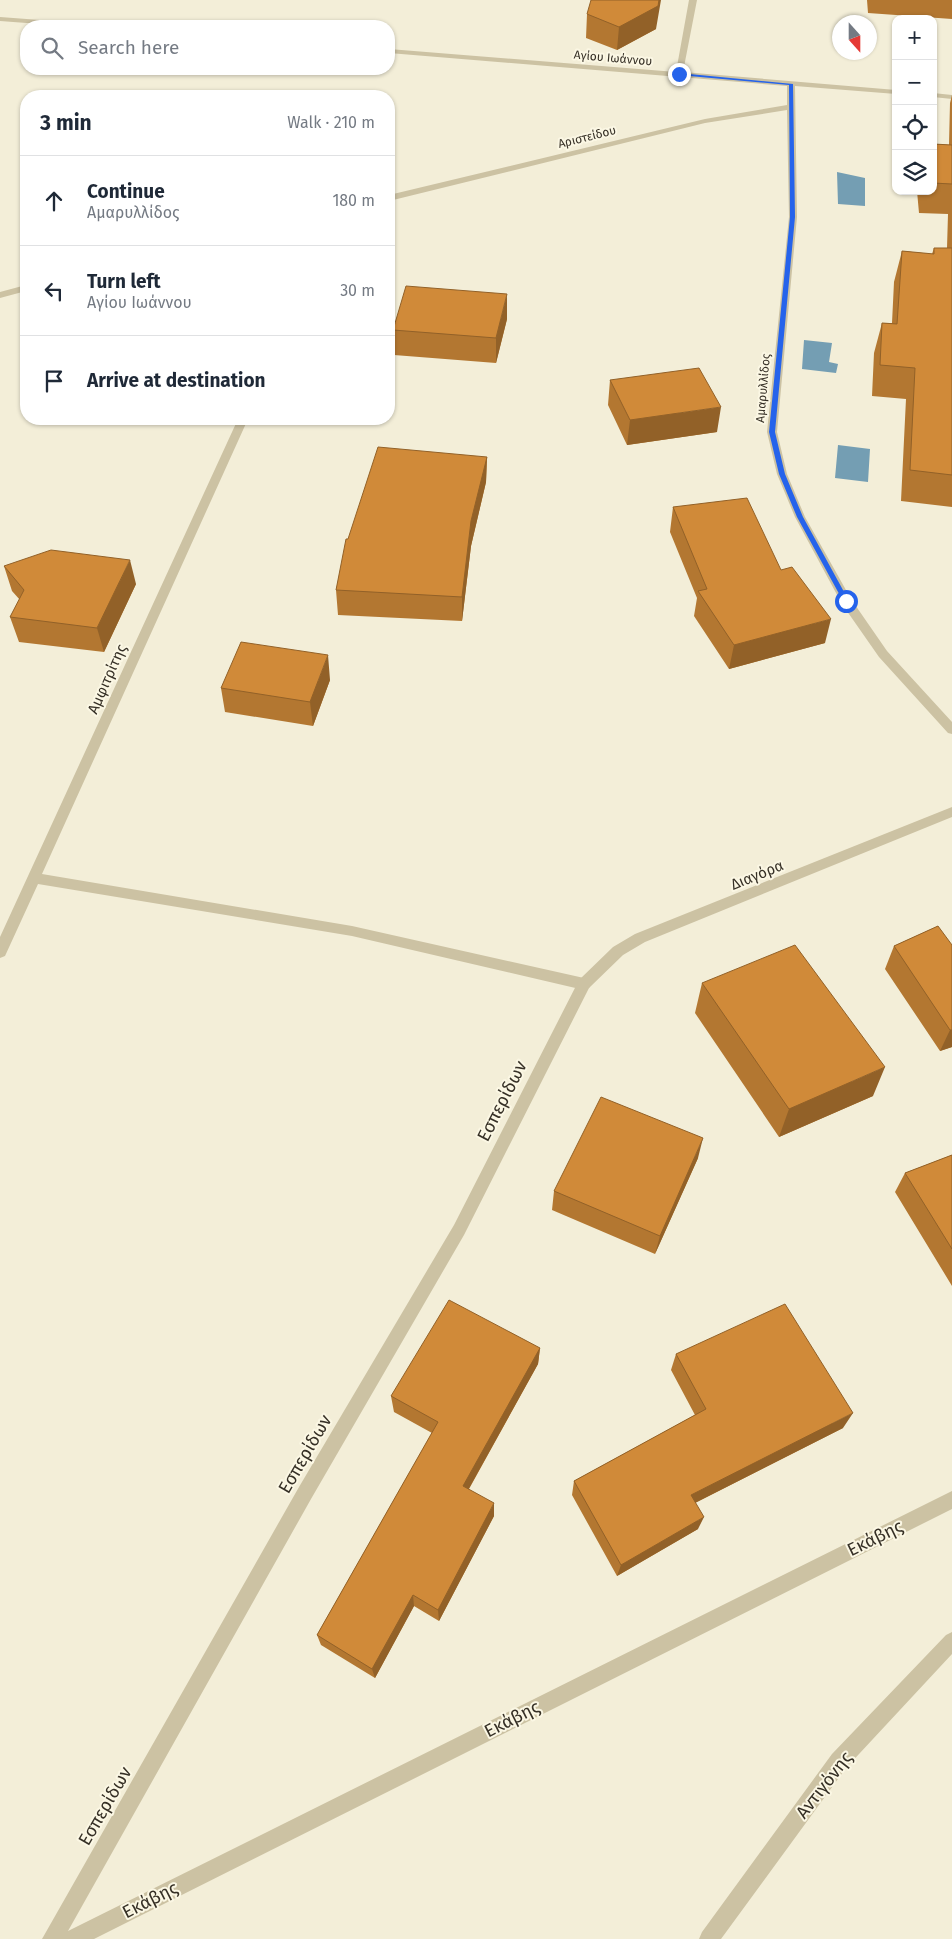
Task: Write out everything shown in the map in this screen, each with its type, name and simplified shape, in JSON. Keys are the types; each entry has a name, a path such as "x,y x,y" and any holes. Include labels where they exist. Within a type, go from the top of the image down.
{"street":[{"path":"679,74 693,0"},
{"path":"0,18 23,20"},
{"name":"Αγίου Ιωάννου","path":"395,51 892,92"},
{"name":"Αμαρυλλίδος","path":"791,84 793,217 772,432 782,474 800,517 846,601 883,654 952,730"},
{"path":"937,95 952,96"},
{"name":"Αριστείδου","path":"395,197 705,121 792,107"},
{"path":"0,295 20,290"},
{"name":"Αμφιτρίτης","path":"0,952 240,425"},
{"name":"Διαγόρα","path":"584,984 618,951 640,938 952,812"},
{"path":"34,878 352,931 584,984"},
{"name":"Εσπερίδων","path":"52,1939 305,1493 459,1230 584,984"},
{"name":"Εκάβης","path":"73,1939 952,1500"},
{"name":"Αντιγόνης","path":"709,1939 839,1761 952,1641"}],"water":[{"path":"837,172 865,178 865,206 838,204"},
{"path":"804,340 832,343 829,362 838,364 836,373 802,369"},
{"path":"838,445 870,449 868,482 835,478"}],"building":[{"path":"591,0 659,0 658,6 619,27 587,14"},
{"path":"937,144 952,145 952,184 937,183"},
{"path":"934,248 952,248 952,475 910,470 915,368 880,365 882,323 897,324 902,251 934,254"},
{"path":"406,286 507,294 496,338 395,330 395,323"},
{"path":"699,368 721,407 630,420 610,380"},
{"path":"378,447 487,457 471,521 462,597 336,590 346,539 348,539"},
{"path":"747,498 781,570 792,567 831,619 734,645 698,591 707,589 673,507"},
{"path":"51,550 130,560 97,628 10,617 24,590 4,566"},
{"path":"241,642 328,655 310,702 221,688"},
{"path":"938,926 952,945 952,1030 950,1030 894,946"},
{"path":"795,945 885,1067 789,1109 702,983"},
{"path":"601,1097 703,1138 660,1236 554,1191"},
{"path":"952,1155 952,1249 905,1173"},
{"path":"449,1300 540,1348 463,1486 494,1503 438,1610 413,1595 372,1669 317,1635 438,1422 391,1396"},
{"path":"785,1304 853,1413 691,1495 704,1517 621,1565 574,1481 706,1409 676,1354"}],"route":[{"path":"679,74 791,84 793,217 772,432 782,474 800,517 846,601"}]}
